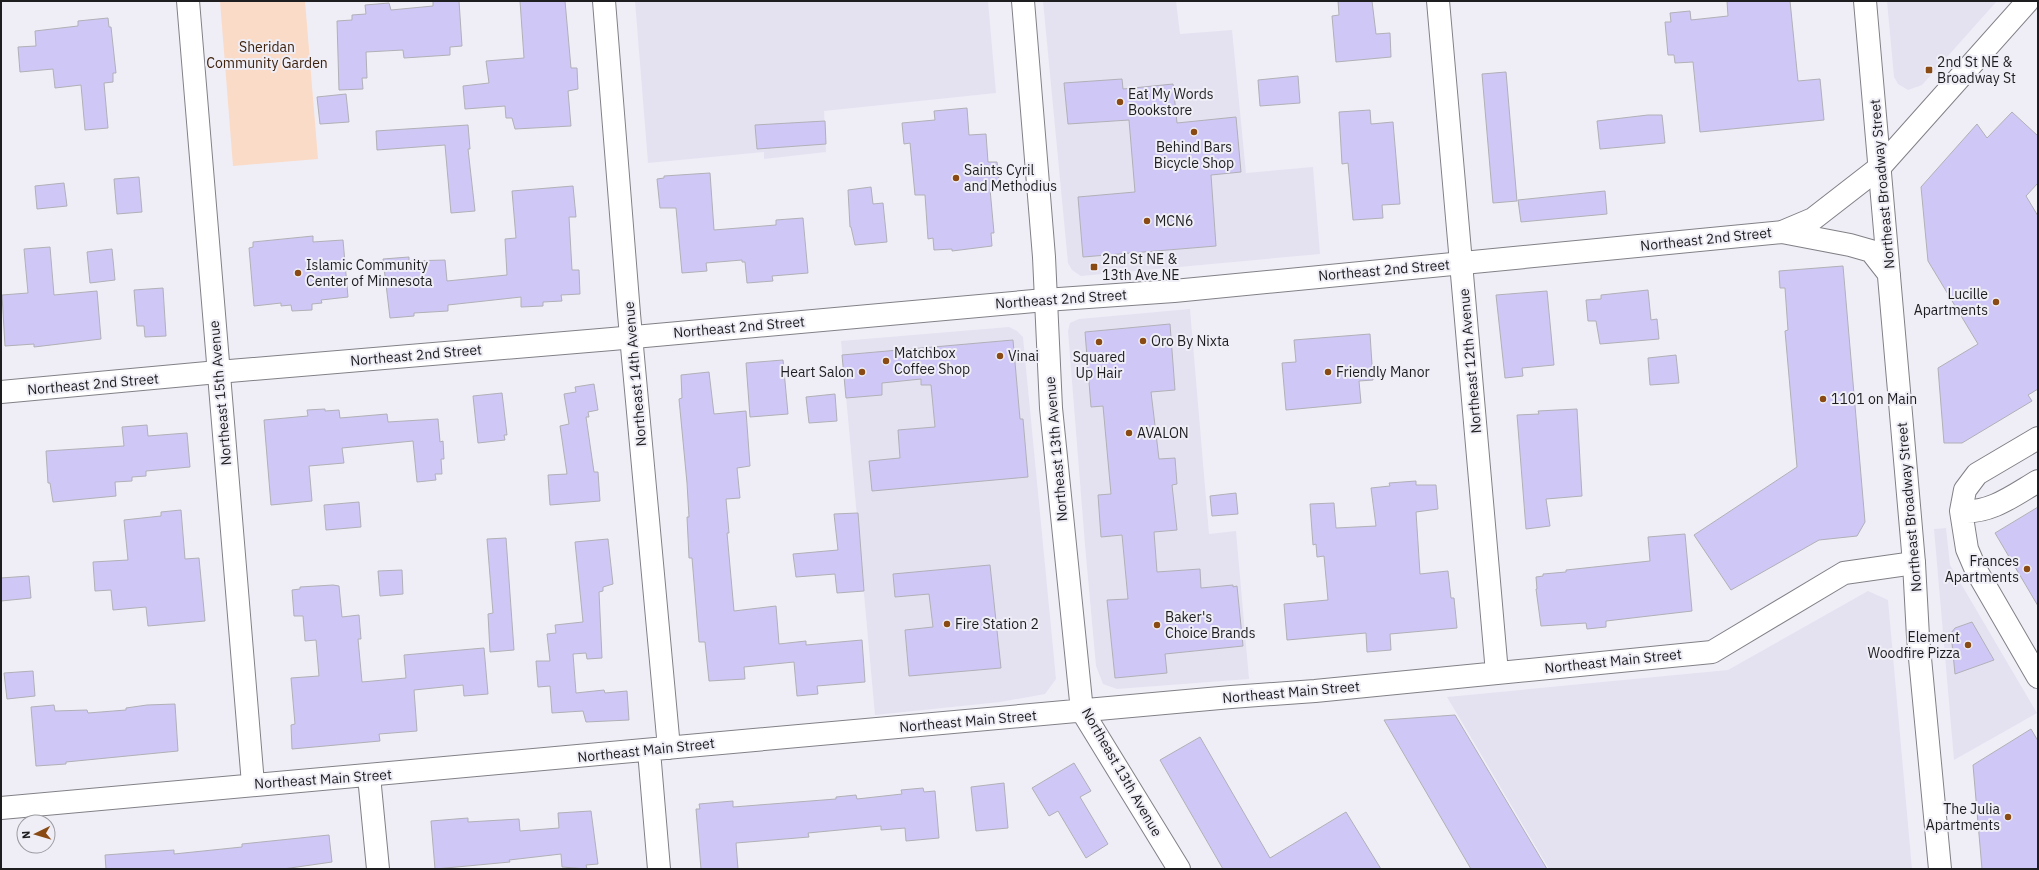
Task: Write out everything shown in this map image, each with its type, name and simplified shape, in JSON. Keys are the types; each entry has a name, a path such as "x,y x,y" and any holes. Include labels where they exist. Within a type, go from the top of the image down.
{"street":[{"name":"Northeast 15th Avenue","path":"188,1 253,784"},
{"name":"Northeast 14th Avenue","path":"604,1 631,337 659,749 659,869"},
{"name":"Northeast 13th Avenue","path":"1022,1 1037,163 1052,408 1082,711 1179,869"},
{"name":"Northeast 12th Avenue","path":"1438,1 1497,673"},
{"name":"Northeast Broadway Street","path":"1865,1 1914,563 1918,637 1940,869"},
{"name":"Northeast 2nd Street","path":"1,392 1045,300 1174,291 1782,232 1813,219 1880,167 2028,1"},
{"path":"1782,232 1850,245 1871,252 1889,274"},
{"path":"2038,438 1977,474 1965,490 1961,511 1967,550 1976,570 2038,677"},
{"path":"1961,511 1974,512 1999,504 2038,481"},
{"name":"Northeast Main Street","path":"1,808 253,784 369,776 1315,691 1712,652 1844,573 1914,563"},
{"path":"369,776 378,869"}],"shaded area":[{"path":"635,1 988,1 996,93 824,111 826,152 764,159 764,152 648,163"},
{"path":"1043,1 1176,1 1180,34 1232,30 1246,173 1313,167 1320,254 1081,276 1072,270 1068,263"},
{"path":"1887,1 1997,1 1922,85 1908,90 1898,84 1894,77"},
{"path":"1190,309 1209,534 1236,531 1249,679 1117,689 1103,684 1096,666 1068,331 1070,323 1079,319"},
{"path":"1009,327 1017,331 1023,337 1056,679 1045,694 1000,702 875,715 841,341"},
{"path":"1946,528 1950,565 2037,713 1954,760 1934,529"},
{"path":"1868,591 1888,600 1912,869 1549,869 1447,697 1728,670"}],"green space":[{"name":"Sheridan Community Garden","path":"220,1 305,1 318,159 233,166"}],"building":[{"path":"433,1 459,1 462,46 450,47 450,55 404,58 403,50 366,52 367,78 362,78 363,89 339,90 337,21 352,20 352,15 366,14 365,5 389,3 391,10 433,6"},
{"path":"520,1 565,1 571,68 577,68 578,89 568,91 571,126 515,129 512,118 506,118 505,106 465,109 463,86 489,83 486,61 524,58"},
{"path":"1338,1 1372,1 1376,34 1390,33 1391,57 1336,62 1332,16 1339,15"},
{"path":"1727,1 1790,1 1798,81 1820,79 1824,120 1700,132 1693,62 1675,63 1674,55 1668,55 1665,22 1671,22 1670,13 1690,11 1691,20 1728,16"},
{"path":"108,18 109,27 111,27 116,73 113,73 113,82 104,83 108,128 85,130 81,85 55,88 53,69 20,72 18,47 36,46 35,31 78,26 78,21"},
{"path":"1506,72 1517,201 1493,203 1482,74"},
{"path":"1298,76 1300,103 1260,106 1258,80"},
{"path":"1122,79 1123,89 1173,84 1177,123 1236,117 1241,172 1211,175 1216,246 1083,257 1078,197 1135,192 1129,120 1068,124 1064,83"},
{"path":"346,94 349,122 320,124 317,97"},
{"name":"Saints Cyril and Methodius","path":"967,108 969,135 986,134 988,162 997,162 1000,188 990,189 994,233 991,233 992,246 952,251 952,249 934,250 933,238 928,239 925,195 915,195 910,143 904,144 902,123 935,120 934,111"},
{"path":"1370,110 1371,124 1393,122 1400,204 1382,205 1383,218 1353,220 1348,163 1342,164 1339,112"},
{"name":"Lucille Apartments","path":"2012,112 2038,136 2038,183 2026,196 2038,216 2038,389 2028,395 2032,401 1962,443 1944,443 1938,368 1978,344 1928,261 1921,187 1977,124 1987,138"},
{"path":"1648,115 1662,115 1665,143 1600,149 1597,121"},
{"path":"825,121 826,144 757,149 755,125"},
{"path":"468,125 470,149 468,149 475,211 451,213 445,145 377,150 376,131"},
{"path":"710,173 714,230 776,225 776,220 803,218 808,273 772,276 773,281 747,283 745,262 742,262 742,260 706,263 707,271 682,273 676,208 660,208 657,179 664,178 664,176"},
{"path":"139,177 142,212 117,214 114,179"},
{"path":"64,183 67,206 37,209 35,186"},
{"path":"573,186 576,217 569,217 572,270 579,270 580,294 561,295 562,301 543,302 543,306 521,307 521,297 448,305 448,311 414,313 414,316 390,318 383,259 409,257 409,261 445,260 447,281 507,275 505,239 516,238 512,191"},
{"path":"871,187 873,204 883,203 887,242 855,245 850,227 848,190"},
{"path":"1605,191 1607,214 1521,222 1518,200"},
{"name":"Islamic Community Center of Minnesota","path":"313,236 313,242 343,240 348,297 321,300 322,303 312,304 312,310 292,311 291,305 281,306 281,303 254,306 249,248 253,247 253,242"},
{"path":"50,247 54,295 97,291 101,339 34,347 34,344 5,346 2,295 28,293 24,249"},
{"path":"112,249 115,280 90,283 87,252"},
{"name":"1101 on Main","path":"1843,266 1865,522 1857,536 1819,540 1731,590 1694,535 1797,467 1785,331 1788,330 1785,288 1780,288 1779,271"},
{"path":"163,288 166,336 145,337 144,326 137,326 134,290"},
{"path":"1648,290 1651,320 1657,319 1659,339 1600,344 1596,321 1588,321 1586,300 1601,299 1601,295"},
{"path":"1547,291 1554,365 1522,368 1523,376 1505,378 1496,295"},
{"path":"1170,324 1175,390 1151,392 1159,459 1175,458 1177,484 1172,485 1177,530 1154,532 1157,572 1200,569 1201,588 1233,585 1233,587 1237,586 1243,646 1165,654 1167,673 1115,678 1107,600 1128,599 1122,535 1101,537 1098,495 1111,494 1103,406 1091,407 1085,332"},
{"name":"Friendly Manor","path":"1370,334 1373,380 1359,381 1361,403 1286,410 1282,363 1296,362 1294,340"},
{"path":"1013,340 1020,419 1023,419 1028,477 872,491 869,461 900,458 898,430 935,427 931,385 921,385 921,379 882,383 882,395 846,398 842,355"},
{"path":"1676,355 1679,383 1650,385 1648,358"},
{"path":"783,360 788,414 750,417 746,363"},
{"path":"709,372 714,414 746,411 750,466 737,468 740,498 726,499 729,533 727,533 734,611 776,606 779,644 806,641 806,645 862,640 865,682 817,686 818,694 797,696 794,662 744,667 745,679 709,681 705,642 699,642 692,558 689,558 687,483 679,399 682,398 681,375"},
{"path":"594,384 598,410 588,412 589,417 586,417 594,472 598,472 600,501 550,505 548,475 567,474 560,426 569,424 564,394 576,392 575,387"},
{"path":"502,393 507,435 504,435 505,440 478,443 473,396"},
{"path":"835,394 837,421 809,423 806,397"},
{"path":"325,409 325,411 339,410 340,418 387,414 388,422 438,419 440,442 443,441 444,459 441,459 442,474 435,474 436,480 417,482 413,441 342,448 344,463 309,466 312,501 271,505 264,420 308,416 307,410"},
{"path":"1577,409 1582,496 1546,499 1550,526 1526,529 1517,415 1539,414 1538,411"},
{"path":"147,425 148,436 187,433 190,467 146,471 146,476 132,477 132,481 115,482 116,496 53,502 50,483 48,483 46,451 124,446 122,427"},
{"path":"1416,481 1416,485 1436,485 1438,509 1416,512 1420,574 1448,571 1451,598 1454,598 1457,628 1390,634 1391,650 1367,652 1366,633 1287,640 1284,604 1328,600 1324,556 1317,557 1316,544 1313,545 1310,504 1334,503 1336,528 1376,526 1371,488 1390,486 1389,483"},
{"path":"1236,493 1238,514 1212,516 1210,496"},
{"path":"359,502 361,527 326,530 324,505"},
{"name":"Frances Apartments","path":"2038,507 2038,606 1995,533"},
{"path":"181,510 185,559 199,558 205,621 148,626 146,607 113,610 111,590 95,591 93,562 128,560 124,520 161,516 161,512"},
{"path":"858,513 864,591 837,593 835,574 796,577 793,554 838,550 834,514"},
{"path":"1685,534 1692,611 1606,621 1606,627 1587,629 1586,623 1541,626 1536,589 1536,577 1543,576 1543,574 1566,572 1566,570 1650,561 1648,537"},
{"path":"506,538 514,650 490,652 488,614 493,613 487,539"},
{"path":"608,539 613,584 603,587 603,591 599,592 602,658 587,659 586,653 573,654 576,693 604,690 605,693 627,691 629,720 586,722 583,711 552,713 550,686 538,687 536,661 550,661 547,634 556,633 555,625 583,622 575,542"},
{"name":"Fire Station 2","path":"990,565 1001,668 909,676 905,630 933,627 929,594 895,597 893,574"},
{"path":"402,570 403,594 380,596 378,571"},
{"path":"29,576 31,598 1,601 1,578"},
{"path":"339,586 342,617 359,615 361,639 358,639 362,682 406,678 404,655 484,648 488,694 464,696 463,685 414,690 417,731 379,734 380,741 292,749 291,725 295,724 291,678 319,676 316,640 305,641 303,616 294,616 292,590 300,589 300,587"},
{"name":"Element Woodfire Pizza","path":"1972,622 1994,660 1955,674 1951,633 1955,628"},
{"path":"33,671 35,696 7,699 4,673"},
{"path":"175,704 178,751 36,766 31,707 54,705 55,711 87,710 88,713 126,710 126,708 147,705"},
{"path":"1455,715 1547,869 1471,869 1384,720"},
{"name":"The Julia Apartments","path":"2031,729 2038,741 2038,869 1982,869 1973,765"},
{"path":"1200,737 1270,858 1346,812 1381,869 1223,869 1160,760"},
{"path":"1074,763 1091,791 1080,797 1108,844 1086,858 1058,811 1049,816 1032,788"},
{"path":"1004,783 1008,828 976,831 971,787"},
{"path":"923,788 924,792 935,791 939,838 906,841 905,828 881,830 881,826 808,833 809,837 736,843 738,869 701,869 696,809 700,809 699,804 733,801 733,807 836,799 836,797 856,795 857,799 902,794 901,790"},
{"path":"591,811 598,864 586,865 587,869 562,867 561,854 509,860 510,862 435,869 431,821 468,818 468,822 519,819 520,831 559,828 558,813"},
{"path":"329,835 332,862 283,869 106,869 105,855 174,850 174,854 242,847 242,844"}],"place":[{"name":"2nd St NE & Broadway St","path":"1929,70"},
{"name":"Eat My Words Bookstore","path":"1120,102"},
{"name":"Behind Bars Bicycle Shop","path":"1194,132"},
{"name":"Saints Cyril and Methodius","path":"956,178"},
{"name":"MCN6","path":"1147,221"},
{"name":"2nd St NE & 13th Ave NE","path":"1094,267"},
{"name":"Islamic Community Center of Minnesota","path":"298,273"},
{"name":"Lucille Apartments","path":"1996,302"},
{"name":"Oro By Nixta","path":"1143,341"},
{"name":"Squared Up Hair","path":"1099,342"},
{"name":"Vinai","path":"1000,356"},
{"name":"Matchbox Coffee Shop","path":"886,361"},
{"name":"Heart Salon","path":"862,372"},
{"name":"Friendly Manor","path":"1328,372"},
{"name":"1101 on Main","path":"1823,399"},
{"name":"AVALON","path":"1129,433"},
{"name":"Frances Apartments","path":"2027,569"},
{"name":"Fire Station 2","path":"947,624"},
{"name":"Baker's Choice Brands","path":"1157,625"},
{"name":"Element Woodfire Pizza","path":"1968,645"},
{"name":"The Julia Apartments","path":"2008,817"}]}
